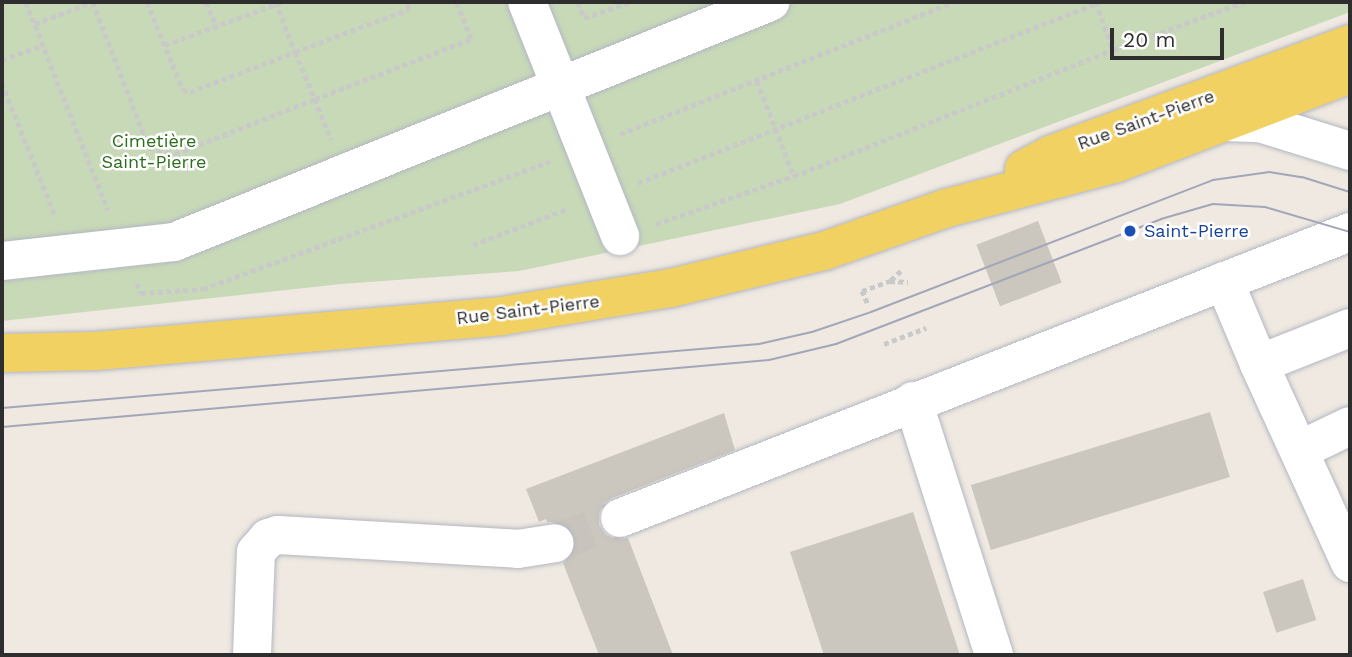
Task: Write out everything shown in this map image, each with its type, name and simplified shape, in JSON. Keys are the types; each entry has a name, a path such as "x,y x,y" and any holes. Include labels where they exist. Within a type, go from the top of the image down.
{"main road":[{"name":"Rue Saint-Pierre","path":"947,208 1050,155 1350,44"},
{"name":"Rue Saint-Pierre","path":"2,353 96,351 502,316 626,297 752,271 824,251 947,208 1117,163 1350,74"},
{"name":"Rue Saint-Pierre","path":"2,371 96,351"}],"lane":[{"path":"527,2 620,236"},
{"path":"2,261 174,242 770,2"},
{"path":"1224,122 1260,123 1350,151"},
{"path":"620,518 1350,232"},
{"path":"1224,281 1259,365 1300,450 1343,525 1350,563"},
{"path":"1259,365 1350,328"},
{"path":"913,401 994,655"},
{"path":"1300,450 1350,426"},
{"path":"252,655 256,552 268,538 278,535 519,550 555,543"}],"path":[{"path":"26,2 141,293 203,289 585,148 954,2"},
{"path":"35,24 92,2 149,148 175,154 471,39 456,2"},
{"path":"147,2 183,90 190,92 409,9 405,2"},
{"path":"206,2 216,26"},
{"path":"165,46 278,2 295,52 344,173"},
{"path":"578,2 584,18 631,2"},
{"path":"473,245 777,129 1097,2 1112,50"},
{"path":"620,236 794,176 1112,50 1244,2"},
{"path":"2,60 43,45"},
{"path":"757,80 794,176"},
{"path":"2,83 70,253"},
{"path":"1175,232 1186,227"},
{"path":"890,281 903,269"},
{"path":"867,303 862,291 890,281 908,282"},
{"path":"884,344 926,328"}],"green space":[{"name":"Cimetière Saint-Pierre","path":"2,2 1350,2 1350,12 840,204 519,271 341,284 2,321"}],"building":[{"path":"1038,221 1062,283 1000,306 976,245"},
{"path":"1210,412 1230,477 991,550 971,485"},
{"path":"724,413 735,450 612,498 603,504 599,514 599,525 606,535 616,539 628,538 673,655 599,655 563,563 575,551 576,539 571,529 563,523 547,522 546,519 539,522 526,489"},
{"path":"913,512 960,655 824,655 790,552"},
{"path":"1303,579 1316,620 1276,633 1263,592"}],"tunnel":[{"path":"555,543 620,518"}],"tram line":[{"path":"2,408 759,344 812,332 871,312 1213,180 1269,172 1302,177 1350,192"},
{"path":"2,427 769,360 836,344 1161,219 1213,204 1265,207 1350,232"}],"place":[{"name":"Saint-Pierre","path":"1130,231"}]}
